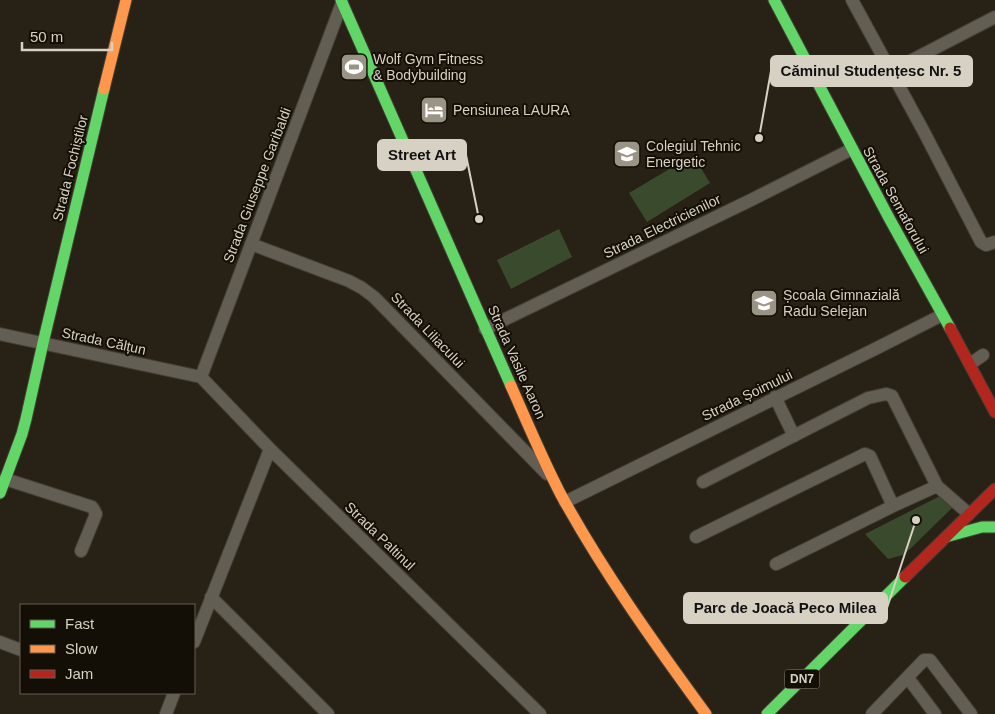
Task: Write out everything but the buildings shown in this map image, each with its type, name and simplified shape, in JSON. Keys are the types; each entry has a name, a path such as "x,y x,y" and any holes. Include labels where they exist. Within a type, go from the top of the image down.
{"street":[{"name":"Strada Fochiștilor","path":"0,492 22,434 126,0"},
{"name":"Strada Semaforului","path":"774,0 852,149 995,412"},
{"path":"852,0 981,242 986,245 995,242"},
{"name":"Strada Giuseppe Garibaldi","path":"201,377 342,2"},
{"name":"Strada Vasile Aaron","path":"342,2 554,481 565,502 632,609 706,714"},
{"path":"891,71 995,17"},
{"name":"Strada Electricienilor","path":"486,329 852,149"},
{"name":"Strada Liliacului","path":"251,244 349,281 374,297 554,481"},
{"name":"Strada Șoimului","path":"565,502 775,397 878,348 942,314"},
{"name":"Strada Călțun","path":"0,334 201,377"},
{"path":"970,364 983,356"},
{"name":"Strada Paltinul","path":"201,377 270,449 540,714"},
{"path":"703,482 868,398 886,394 892,396 937,486 969,514"},
{"path":"775,397 794,436"},
{"path":"195,639 270,449"},
{"path":"696,537 865,454 870,456 892,506"},
{"path":"5,479 92,507 96,514 81,551"},
{"path":"776,564 892,506 937,486"},
{"name":"DN7","path":"767,714 995,489"},
{"path":"947,537 982,527 995,527"},
{"path":"211,596 328,714"},
{"path":"0,642 20,650"},
{"path":"872,714 924,660 930,660 971,714"},
{"path":"908,678 935,714"},
{"path":"166,714 174,694"}],"green space":[{"path":"693,155 710,183 647,222 629,193"},
{"path":"559,229 572,257 511,289 497,260"},
{"path":"940,496 954,506 903,555 888,559 865,534"}],"traffic: fast":[{"path":"341,0 511,386"},
{"path":"774,0 889,218 950,328"},
{"path":"0,493 26,419 104,89"},
{"path":"949,536 982,527 995,527"},
{"path":"767,714 905,577"}],"traffic: slow":[{"path":"104,89 126,0"},
{"path":"511,386 547,467 576,522 629,606 706,714"}],"traffic: jam":[{"path":"950,328 995,412"},
{"path":"905,577 995,489"}],"place":[{"name":"Wolf Gym Fitness & Bodybuilding","path":"354,67"},
{"name":"Pensiunea LAURA","path":"434,110"},
{"name":"Căminul Studențesc Nr. 5","path":"759,138"},
{"name":"Colegiul Tehnic Energetic","path":"627,154"},
{"name":"Street Art","path":"479,219"},
{"name":"Școala Gimnazială Radu Selejan","path":"764,303"},
{"name":"Parc de Joacă Peco Milea","path":"916,520"}]}
